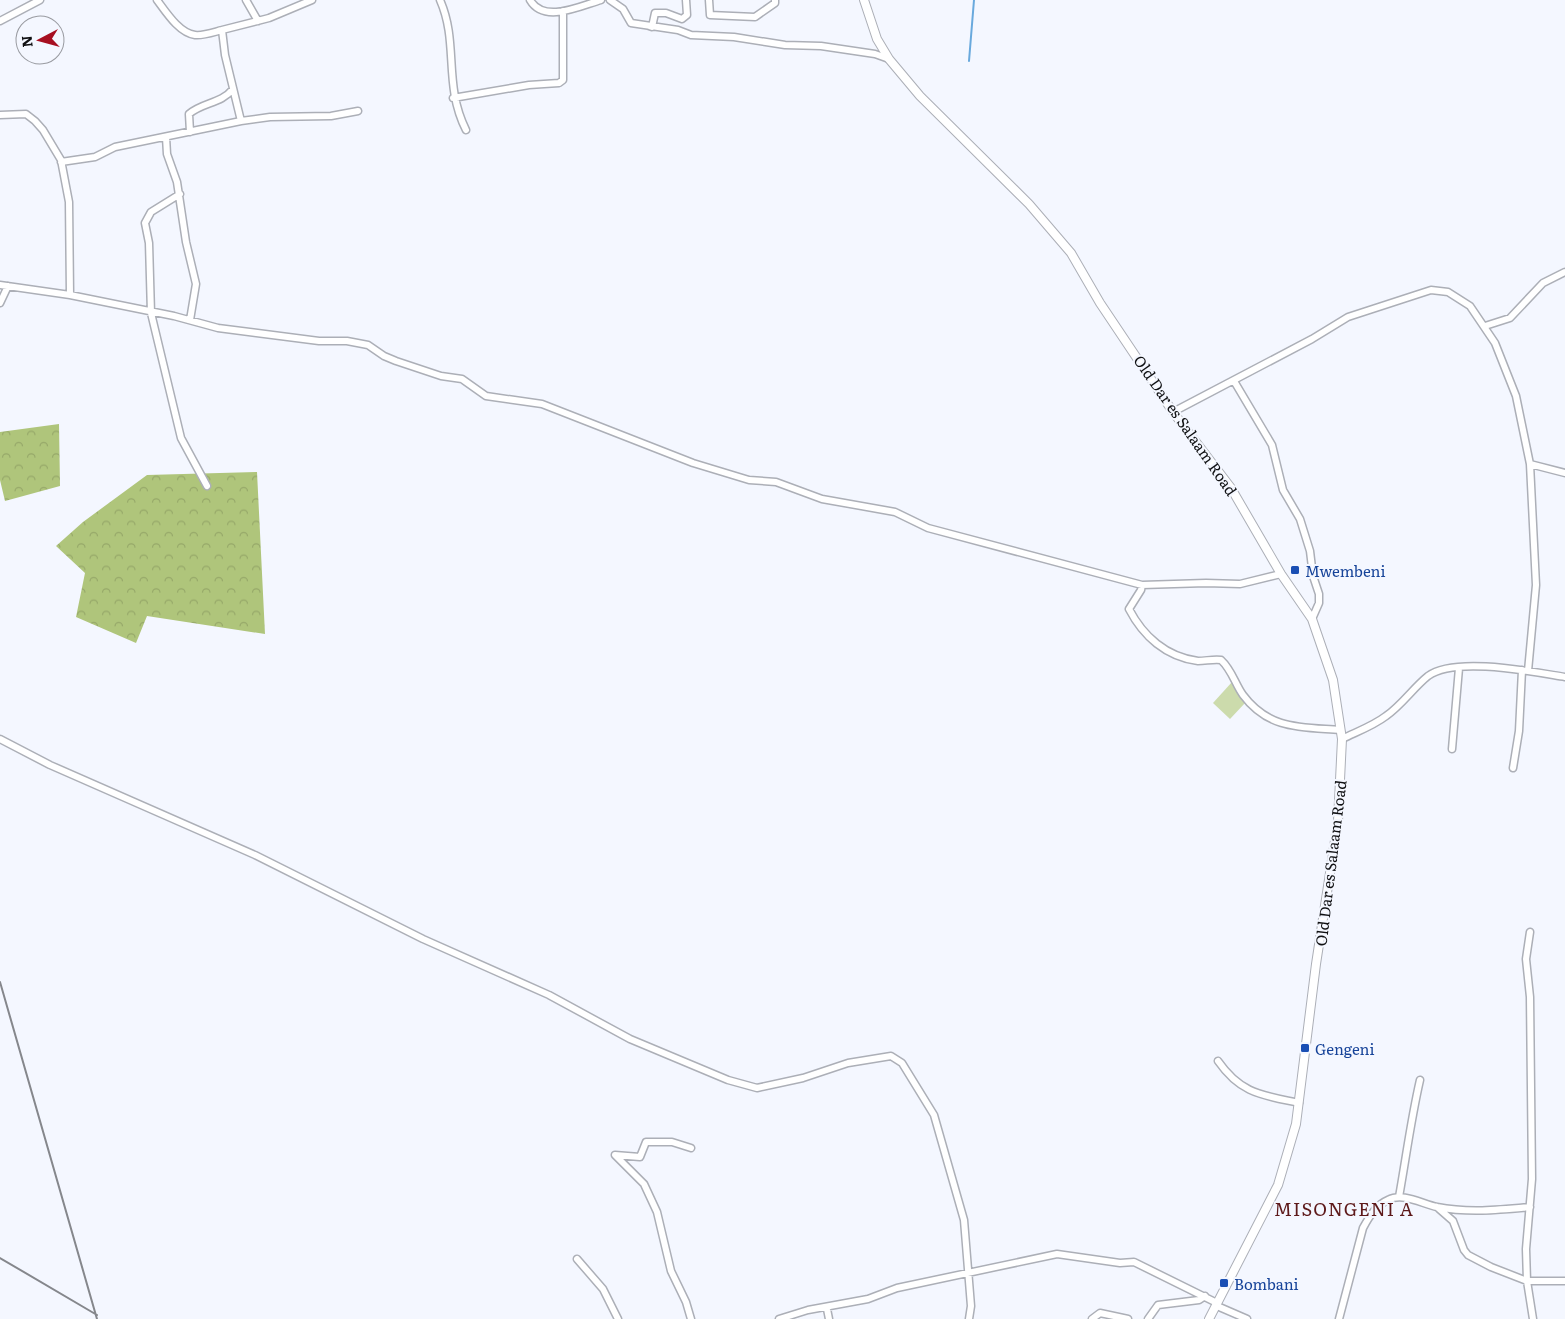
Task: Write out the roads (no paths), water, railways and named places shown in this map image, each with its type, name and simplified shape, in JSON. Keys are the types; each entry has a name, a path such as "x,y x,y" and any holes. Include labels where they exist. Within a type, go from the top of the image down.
{"street":[{"path":"0,21 40,0"},
{"path":"157,0 179,26 189,33 201,35 258,21 312,0"},
{"path":"246,0 258,21"},
{"path":"440,0 446,14 450,36 453,98 466,130"},
{"path":"530,0 540,10 563,11 601,0"},
{"path":"610,0 623,9 631,23 678,30 691,35 734,37 785,45 821,46 875,54 889,59"},
{"path":"652,26 655,13 666,13 682,19 688,15 686,0"},
{"path":"709,0 710,14 755,17 775,3 775,0"},
{"name":"Old Dar es Salaam Road","path":"864,0 877,39 889,59 920,96 1029,204 1071,253 1100,303 1173,412 1231,488 1280,574 1312,618 1333,680 1342,739 1338,821 1316,964 1299,1103 1291,1145 1278,1185 1209,1319"},
{"path":"453,98 529,85 559,83 563,80 563,11"},
{"path":"222,30 232,89 241,121"},
{"path":"190,132 189,114 200,107 221,100 232,89"},
{"path":"62,162 95,158 116,147 241,121 270,117 331,116 358,111"},
{"path":"0,115 26,114 43,130 62,162 69,202 70,296"},
{"path":"166,137 167,154 180,194 186,242 196,284 190,320"},
{"path":"180,194 151,212 145,223 149,243 151,313 181,438 207,486"},
{"path":"1485,326 1510,318 1534,295 1538,287 1565,272"},
{"path":"0,285 70,296 190,320 218,328 319,341 347,341 368,345 384,356 396,361 441,376 462,379 486,396 542,404 694,463 749,480 788,485 822,499 895,512 928,528 1142,585 1240,584 1280,574"},
{"path":"0,303 8,286"},
{"path":"1173,412 1234,381 1348,317 1431,290 1448,292 1470,306 1495,342 1516,396 1530,464 1536,585 1513,768"},
{"path":"1234,381 1272,446 1277,458 1284,490 1300,519 1310,552 1312,573 1319,594 1320,603 1312,618"},
{"path":"1530,464 1565,472"},
{"path":"1142,585 1141,590 1129,609 1139,627 1161,647 1191,660 1221,660 1228,667 1243,695 1274,722 1287,726 1340,730"},
{"path":"1342,739 1386,717 1429,676 1474,666 1525,670 1565,677"},
{"path":"1452,749 1459,668"},
{"path":"0,739 50,765 255,855 423,939 549,995 630,1039 728,1080 756,1088 803,1078 848,1063 891,1056 902,1063 934,1115 964,1220 971,1306 968,1319"},
{"path":"1530,932 1526,959 1526,977 1530,997 1532,1179 1526,1249 1527,1281 1533,1319"},
{"path":"1218,1061 1228,1075 1240,1086 1266,1096 1299,1103"},
{"path":"1399,1197 1410,1124 1420,1080"},
{"path":"691,1148 672,1142 646,1142 640,1157 615,1155 644,1184 657,1212 671,1271 686,1302 691,1319"},
{"path":"1338,1319 1363,1228 1370,1215 1388,1199 1399,1197 1436,1206 1481,1212 1530,1207"},
{"path":"1436,1206 1453,1221 1464,1250 1468,1255 1491,1267 1527,1281 1565,1281"},
{"path":"780,1319 808,1310 868,1299 897,1288 1057,1254 1120,1263 1134,1262 1205,1296 1247,1319"},
{"path":"577,1259 603,1289 618,1319"},
{"path":"1148,1319 1158,1304 1199,1300 1205,1296"},
{"path":"827,1308 829,1319"},
{"path":"1092,1319 1100,1313 1128,1319"}],"waterway":[{"path":"969,61 974,0"}],"railway":[{"path":"0,982 97,1319"},
{"path":"0,1258 97,1315"}],"place":[{"name":"Mwembeni","path":"1295,570"},
{"name":"Gengeni","path":"1305,1048"},
{"name":"Bombani","path":"1224,1283"}],"district":[{"name":"MISONGENI A","path":"1344,1208"}]}
